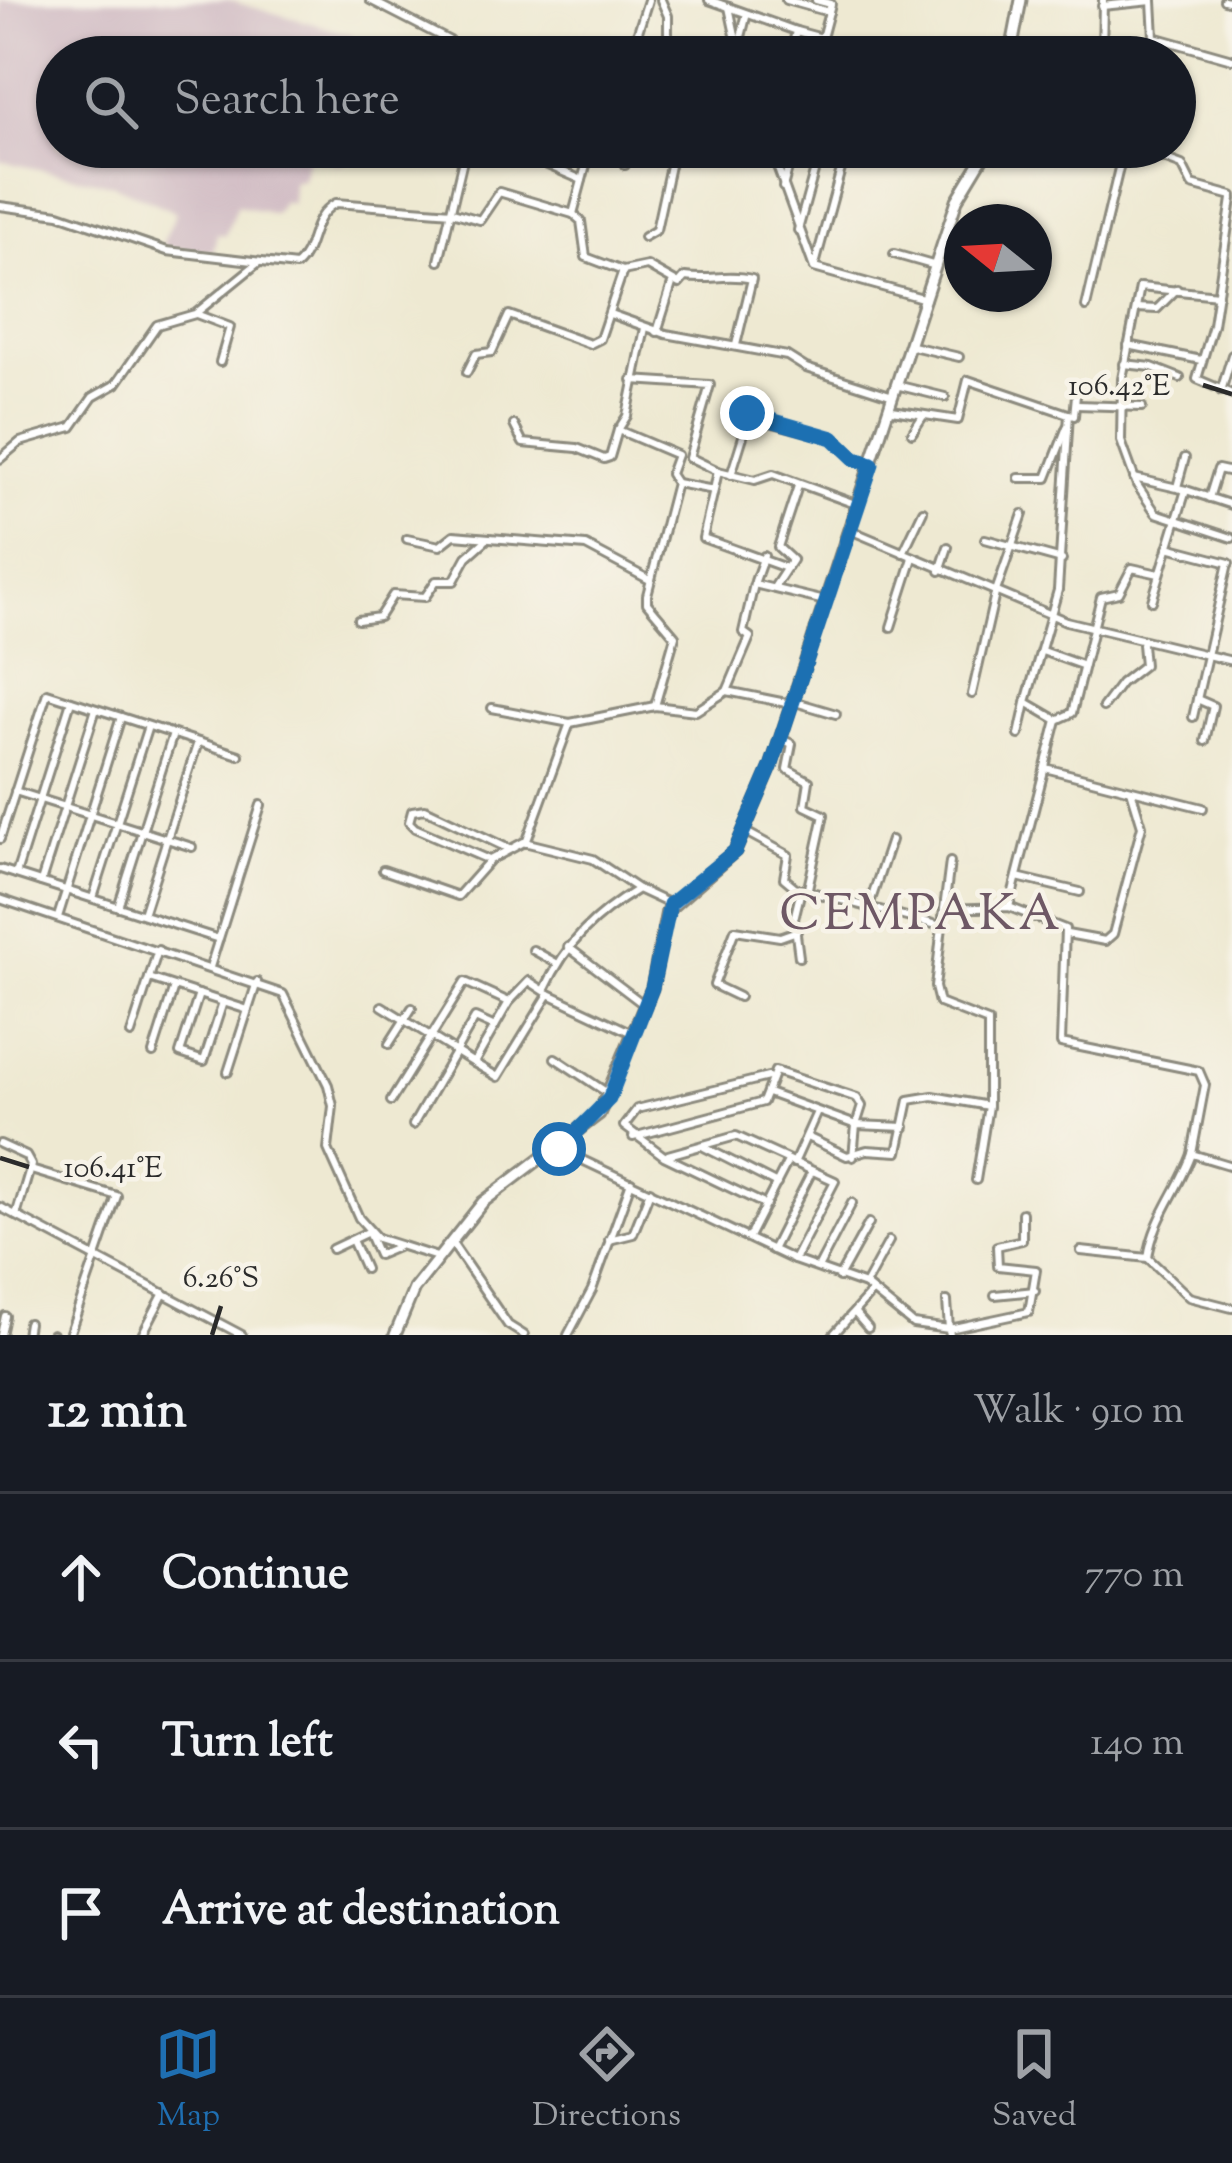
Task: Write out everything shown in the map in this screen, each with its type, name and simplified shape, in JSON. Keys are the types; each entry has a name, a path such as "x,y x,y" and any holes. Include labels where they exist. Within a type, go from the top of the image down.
{"street":[{"path":"370,0 440,36"},
{"path":"637,36 648,0"},
{"path":"661,0 668,16 668,36"},
{"path":"709,0 746,17 815,36"},
{"path":"785,0 829,12"},
{"path":"816,0 831,4 823,36"},
{"path":"1016,36 1021,0"},
{"path":"1102,36 1102,3 1153,0 1154,36"},
{"path":"729,7 734,36"},
{"path":"741,36 746,17"},
{"path":"795,36 796,31"},
{"path":"1196,49 1232,59"},
{"path":"440,261 461,168"},
{"path":"554,168 582,180"},
{"path":"573,214 585,168"},
{"path":"644,237 656,230 669,168"},
{"path":"776,168 814,268 926,299"},
{"path":"782,191 788,168"},
{"path":"797,233 815,168"},
{"path":"814,268 841,168"},
{"path":"395,1335 413,1289 489,1197 559,1149 599,1114 646,1006 670,904 723,866 744,831 892,410 963,186 975,168"},
{"path":"1086,307 1119,168"},
{"path":"1184,168 1192,185 1232,198 1199,382 1232,394"},
{"path":"0,206 59,214 167,251 301,265 314,223 336,203 452,212 480,220 499,192 573,214 580,221 586,257 623,271 646,266 672,284"},
{"path":"894,254 936,266"},
{"path":"0,459 20,442 72,427 93,397 116,384 157,325 195,314 259,262"},
{"path":"1222,269 1232,272"},
{"path":"467,372 476,354 491,352 501,321 509,315 590,344 600,339 623,271"},
{"path":"657,332 672,284 686,277 709,281 725,273 752,279 736,346"},
{"path":"1218,295 1143,285 1124,364 1120,442 1156,514 1232,538"},
{"path":"1136,308 1157,309 1177,289"},
{"path":"195,314 230,327 220,362"},
{"path":"610,314 657,332 787,356 806,368 898,392 945,397"},
{"path":"628,439 632,380 645,328"},
{"path":"1128,345 1201,360"},
{"path":"912,346 959,357"},
{"path":"1221,391 1231,361"},
{"path":"1124,364 1152,367 1180,378"},
{"path":"632,380 646,384 658,378 688,379 710,385 689,458"},
{"path":"892,410 958,420 968,380 1077,415 1076,395"},
{"path":"1077,405 1142,407"},
{"path":"748,406 750,417 833,438 855,459 872,464"},
{"path":"1019,735 1054,616 1062,560 1069,414"},
{"path":"514,425 523,443 577,448 606,460 627,416"},
{"path":"912,433 923,416"},
{"path":"1018,478 1047,478 1067,427"},
{"path":"618,430 628,439 718,471 755,480 773,474 858,505"},
{"path":"731,475 745,430"},
{"path":"677,455 670,475 676,482 714,490"},
{"path":"1177,487 1185,458"},
{"path":"1209,498 1217,470 1232,472"},
{"path":"718,471 703,538 764,556 786,568"},
{"path":"1134,478 1232,506"},
{"path":"655,706 675,636 647,603 676,482"},
{"path":"775,586 792,559 778,546 798,486"},
{"path":"1152,601 1186,490"},
{"path":"902,554 922,511"},
{"path":"972,694 995,594 1023,514"},
{"path":"850,530 1054,616 1232,662"},
{"path":"407,539 440,546 454,535 586,546 650,580"},
{"path":"985,539 1062,560"},
{"path":"358,620 379,617 393,595 425,597 436,580 454,581 467,557 485,541"},
{"path":"940,571 948,547"},
{"path":"1168,547 1230,564 1203,655 1193,717"},
{"path":"492,708 570,723 655,706 696,711 727,691 750,637 743,632 764,556"},
{"path":"891,627 913,558"},
{"path":"1057,719 1072,713 1101,597 1119,593 1132,568 1159,574"},
{"path":"754,584 825,601"},
{"path":"1103,707 1120,682 1144,665 1139,641"},
{"path":"1041,651 1084,666"},
{"path":"727,691 836,714"},
{"path":"0,839 46,693 239,755"},
{"path":"1197,699 1214,706 1205,741"},
{"path":"16,874 71,701"},
{"path":"1026,702 1057,719"},
{"path":"41,882 96,709"},
{"path":"58,917 122,717"},
{"path":"1009,908 1057,719"},
{"path":"526,843 570,723"},
{"path":"93,898 148,726"},
{"path":"118,907 173,734"},
{"path":"780,738 792,744 787,769 809,781 805,806 824,815 796,931 800,957"},
{"path":"143,914 199,742"},
{"path":"1045,768 1203,808"},
{"path":"944,909 1009,908 1060,926 1067,934 1105,941 1113,934 1142,826 1131,790"},
{"path":"15,791 192,847"},
{"path":"210,967 262,805"},
{"path":"490,860 415,828 412,811 425,808 507,848"},
{"path":"744,831 788,855 785,880 868,909 941,926"},
{"path":"868,909 891,840"},
{"path":"383,870 458,896 490,860 526,843 592,860 670,904"},
{"path":"950,862 935,992 944,1007 987,1018 988,1106 976,1180"},
{"path":"0,869 219,939"},
{"path":"1017,877 1080,892"},
{"path":"382,1006 501,1075 567,947 604,910 638,889"},
{"path":"0,899 283,994 328,1085 333,1106 328,1149 378,1256 399,1246"},
{"path":"740,998 714,985 734,930 780,937 796,931"},
{"path":"1067,934 1061,1042 1199,1071 1205,1085 1192,1154 1178,1194 1151,1236 1148,1258"},
{"path":"567,947 646,1006"},
{"path":"131,1034 158,950"},
{"path":"533,950 558,964"},
{"path":"149,978 248,1010"},
{"path":"391,1101 468,980 509,1002"},
{"path":"228,1072 257,982"},
{"path":"474,1063 524,982 585,1016 636,1035"},
{"path":"153,1052 174,986"},
{"path":"199,994 180,1053 192,1057 204,1060 223,1001"},
{"path":"389,1045 412,1008"},
{"path":"413,1125 476,1018 495,1027"},
{"path":"555,1058 610,1094"},
{"path":"766,1205 664,1156 623,1126 637,1109 768,1077 775,1071 857,1098 862,1106 853,1157"},
{"path":"633,1137 753,1106 767,1093 768,1077"},
{"path":"767,1093 856,1125 905,1127"},
{"path":"853,1157 867,1150 900,1151 911,1100 946,1097 988,1106"},
{"path":"748,1237 817,1112"},
{"path":"664,1156 736,1136 835,1180 794,1260"},
{"path":"807,1137 853,1157"},
{"path":"0,1144 30,1158 31,1170 16,1216"},
{"path":"701,1146 777,1184"},
{"path":"559,1149 794,1260 865,1285 913,1324 950,1332 1026,1316 1035,1291 1034,1269 998,1266 998,1246 1022,1242 1022,1214"},
{"path":"1192,1154 1232,1166"},
{"path":"31,1170 116,1196 69,1335"},
{"path":"772,1250 812,1171"},
{"path":"580,1335 570,1332 592,1290 631,1182"},
{"path":"608,1240 630,1238 650,1190"},
{"path":"818,1268 852,1203"},
{"path":"0,1207 242,1335"},
{"path":"839,1277 869,1223"},
{"path":"332,1249 368,1232 439,1258"},
{"path":"352,1239 365,1269"},
{"path":"865,1285 890,1241"},
{"path":"451,1242 508,1325 524,1335"},
{"path":"1081,1251 1148,1258 1189,1298 1232,1307"},
{"path":"995,1295 1035,1291"},
{"path":"833,1335 872,1292"},
{"path":"142,1335 164,1294"},
{"path":"947,1301 950,1332"},
{"path":"855,1313 868,1328"},
{"path":"1,1335 5,1316"},
{"path":"26,1335 28,1323"}],"shaded area":[{"path":"0,0 227,0 354,35 36,36 36,168 306,168 303,179 292,181 292,203 283,201 274,214 237,205 225,235 217,234 213,252 161,247 176,212 114,185 0,161"}],"district":[{"name":"CEMPAKA","path":"921,916"}],"route":[{"path":"559,1149 591,1123 609,1099 652,988 670,904 695,889 735,851 771,767 872,464 855,459 833,438 747,413"}]}
